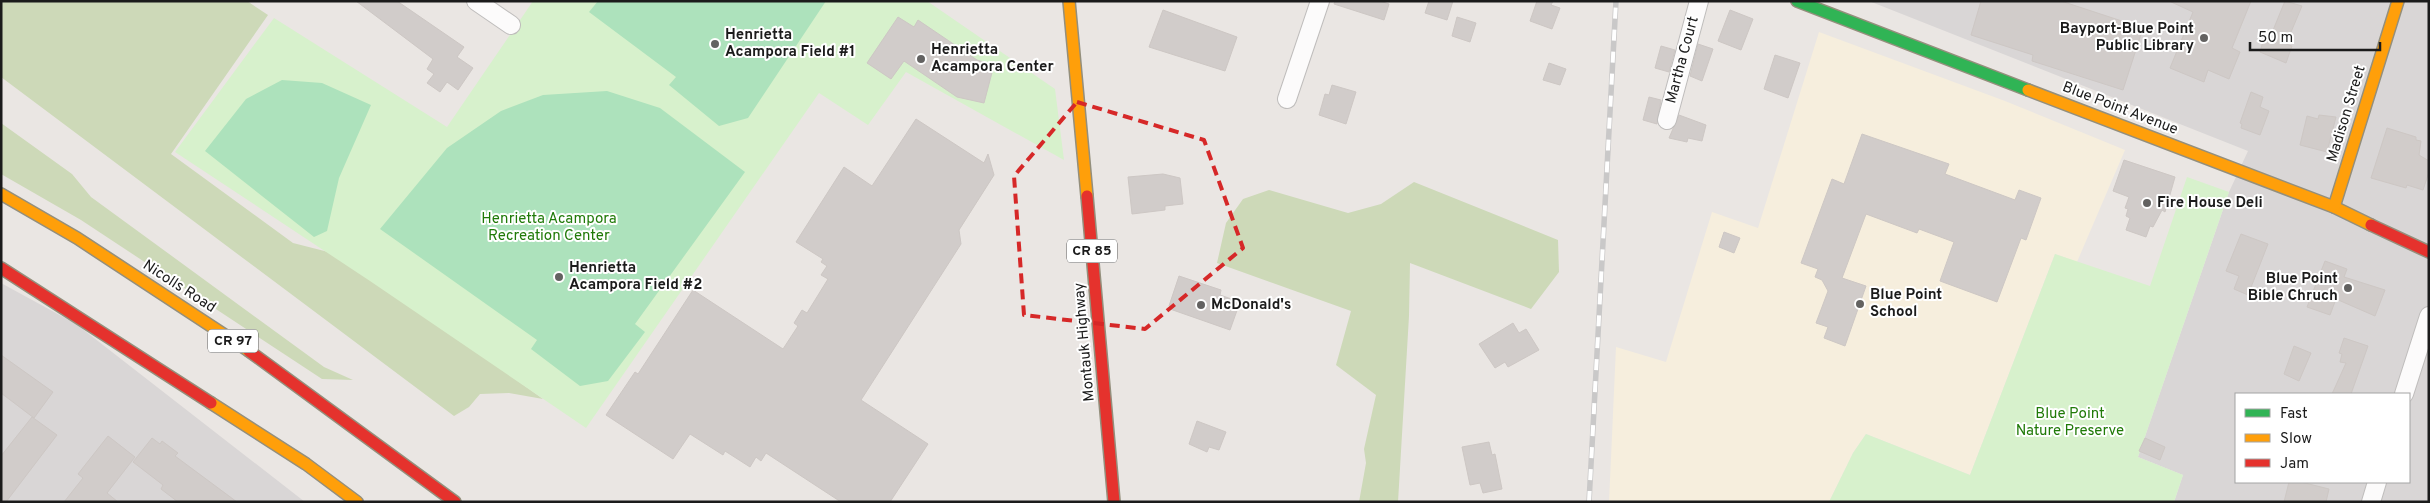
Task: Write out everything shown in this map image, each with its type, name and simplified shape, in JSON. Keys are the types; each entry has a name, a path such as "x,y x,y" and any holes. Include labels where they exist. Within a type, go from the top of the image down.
{"main road":[{"name":"Montauk Highway","path":"1069,1 1114,502"},
{"name":"Madison Street","path":"2334,207 2398,1"},
{"name":"Blue Point Avenue","path":"1802,2 2334,207 2429,252"},
{"name":"Nicolls Road","path":"1,194 77,238 277,370 455,502"},
{"path":"1,268 306,464 357,502"}],"street":[{"path":"476,1 511,25"},
{"path":"1287,99 1320,1"},
{"name":"Martha Court","path":"1667,120 1699,1"},
{"path":"2404,393 2429,316"},
{"path":"2371,502 2377,483"}],"highlighted area":[{"path":"1077,102 1204,140 1243,248 1145,329 1024,315 1014,176"}],"shaded area":[{"path":"1869,1 2429,1 2429,502 2174,502 2183,475 2138,457 2229,192 2248,151"},
{"name":"Blue Point School","path":"1819,32 2005,101 2125,150 2077,262 2055,254 1970,475 1866,434 1853,453 1829,502 1609,502 1616,347 1666,362 1712,212 1758,228"},
{"path":"1,283 76,324 305,502 1,502"}],"green space":[{"path":"1,1 247,1 268,15 171,154 293,243 344,256 543,399 509,393 480,394 469,407 454,416 1,77"},
{"name":"Henrietta Acampora Recreation Center","path":"533,1 927,1 1055,89 1064,160 906,72 868,125 819,93 586,428 370,281 175,152 274,18 447,127"},
{"name":"Henrietta Acampora Field #1","path":"598,1 826,1 748,118 719,126 669,85 676,77 589,12"},
{"path":"282,80 322,83 371,105 339,178 327,231 314,237 205,151 246,99"},
{"name":"Henrietta Acampora Field #2","path":"607,91 660,108 745,172 635,324 645,332 608,381 580,386 531,349 537,340 380,229 447,148 501,111 543,95"},
{"path":"1,123 72,174 91,197 324,367 353,380 322,379 81,220 1,174"},
{"name":"Blue Point Nature Preserve","path":"2187,177 2229,192 2138,457 2183,475 2174,502 1829,502 1853,453 1866,434 1970,475 2055,254 2150,286"},
{"path":"1414,182 1558,240 1559,272 1531,309 1410,263 1409,316 1398,502 1359,502 1366,463 1364,449 1376,395 1336,365 1351,311 1217,263 1226,223 1243,199 1269,190 1348,213 1381,204"}],"building":[{"path":"356,1 397,1 464,47 457,57 473,68 458,90 447,82 440,92 427,83 434,74 427,69 433,59"},
{"path":"1335,1 1380,1 1389,4 1384,20 1334,4"},
{"path":"1429,1 1453,1 1447,20 1425,13"},
{"path":"1537,1 1553,1 1551,5 1560,8 1552,29 1530,21"},
{"path":"1981,1 2061,1 2143,28 2123,90 2032,61 2033,55 1971,35"},
{"name":"Bayport-Blue Point Public Library","path":"2169,1 2251,1 2232,48 2240,52 2229,79 2208,70 2204,82 2170,68 2193,12"},
{"path":"2285,1 2302,6 2286,44 2292,46 2286,63 2260,52 2264,38 2269,40"},
{"path":"1163,10 1237,37 1225,71 1149,47"},
{"path":"1730,10 1753,19 1741,50 1718,41"},
{"name":"Henrietta Acampora Center","path":"898,17 914,27 918,20 977,60 994,65 984,103 957,97 904,61 891,79 867,63"},
{"path":"1457,17 1476,23 1470,42 1452,36"},
{"path":"1698,44 1713,49 1702,81 1690,76"},
{"path":"1661,46 1675,50 1669,72 1655,68"},
{"path":"1775,55 1800,63 1788,98 1764,89"},
{"path":"1549,63 1566,69 1560,85 1543,80"},
{"path":"1332,85 1356,92 1346,124 1319,115 1325,94 1329,95"},
{"path":"2251,92 2263,97 2260,107 2269,111 2260,135 2241,128 2242,124 2240,123"},
{"path":"1649,97 1661,100 1657,124 1643,120"},
{"path":"1679,115 1706,125 1702,141 1688,138 1687,142 1669,138"},
{"path":"2319,115 2336,117 2327,152 2300,145 2307,116 2318,119"},
{"path":"916,119 984,163 988,154 994,175 959,230 961,244 861,400 928,444 890,502 841,502 766,453 761,461 756,457 750,467 725,451 723,455 690,434 673,459 606,415 635,372 638,374 693,290 783,349 798,326 794,323 802,310 807,313 828,279 821,275 827,266 821,262 823,259 796,242 844,167 872,186"},
{"path":"2387,128 2416,137 2416,140 2421,141 2419,155 2429,161 2429,172 2423,190 2407,185 2406,188 2371,178"},
{"path":"1862,134 1949,164 1945,174 2015,200 2019,190 2041,198 2026,240 2021,238 1997,302 1940,281 1954,242 1919,229 1917,233 1866,214 1842,278 1866,286 1845,346 1824,338 1828,327 1816,323 1828,291 1822,280 1815,277 1818,269 1801,263 1832,179 1844,184"},
{"name":"Fire House Deli","path":"2124,160 2175,177 2165,212 2162,210 2153,227 2150,226 2146,237 2126,230 2130,218 2126,216 2128,209 2125,208 2129,197 2113,191"},
{"path":"1163,174 1180,178 1183,204 1165,206 1165,210 1132,214 1128,177"},
{"path":"1724,232 1740,238 1734,253 1719,247"},
{"path":"2241,234 2268,244 2248,295 2234,289 2239,276 2226,271"},
{"name":"Blue Point Bible Chruch","path":"2325,261 2347,269 2344,277 2385,290 2375,316 2336,299 2330,315 2307,307"},
{"path":"1179,276 1221,290 1220,295 1240,302 1230,330 1170,309 1171,306 1169,306"},
{"path":"1513,323 1519,333 1526,329 1539,350 1508,367 1505,362 1495,368 1479,344"},
{"path":"2344,338 2368,346 2351,393 2332,393 2346,363 2340,362 2342,354 2339,353"},
{"path":"2294,346 2311,353 2299,381 2284,374"},
{"path":"1,355 53,392 34,418 1,393"},
{"path":"32,417 57,435 6,502 1,502 1,456"},
{"path":"1197,421 1226,432 1219,450 1209,447 1207,452 1189,444"},
{"path":"108,436 135,457 107,493 118,502 64,502 83,478 78,474"},
{"path":"152,438 160,444 162,441 178,453 175,456 237,502 178,502 161,489 163,485 133,462"},
{"path":"2145,438 2165,447 2160,460 2139,451"},
{"path":"1489,442 1492,455 1495,454 1502,489 1483,493 1480,483 1470,485 1462,447"},
{"path":"2289,483 2305,483 2329,489 2326,502 2284,502"}],"railway":[{"path":"1589,502 1616,1"}],"traffic: fast":[{"path":"1797,1 2028,90"}],"traffic: slow":[{"path":"1069,1 1087,196"},
{"path":"2334,207 2398,1"},
{"path":"2028,90 2334,207 2371,225"},
{"path":"1,194 77,238 249,351"},
{"path":"211,403 306,464 357,502"}],"traffic: jam":[{"path":"1087,196 1114,502"},
{"path":"2371,225 2429,252"},
{"path":"1,268 211,403"},
{"path":"249,351 455,502"}],"place":[{"name":"Bayport-Blue Point Public Library","path":"2204,38"},
{"name":"Henrietta Acampora Field #1","path":"715,44"},
{"name":"Henrietta Acampora Center","path":"921,59"},
{"name":"Fire House Deli","path":"2147,203"},
{"name":"Henrietta Acampora Field #2","path":"559,277"},
{"name":"Blue Point Bible Chruch","path":"2348,288"},
{"name":"Blue Point School","path":"1860,304"},
{"name":"McDonald's","path":"1201,305"}]}
